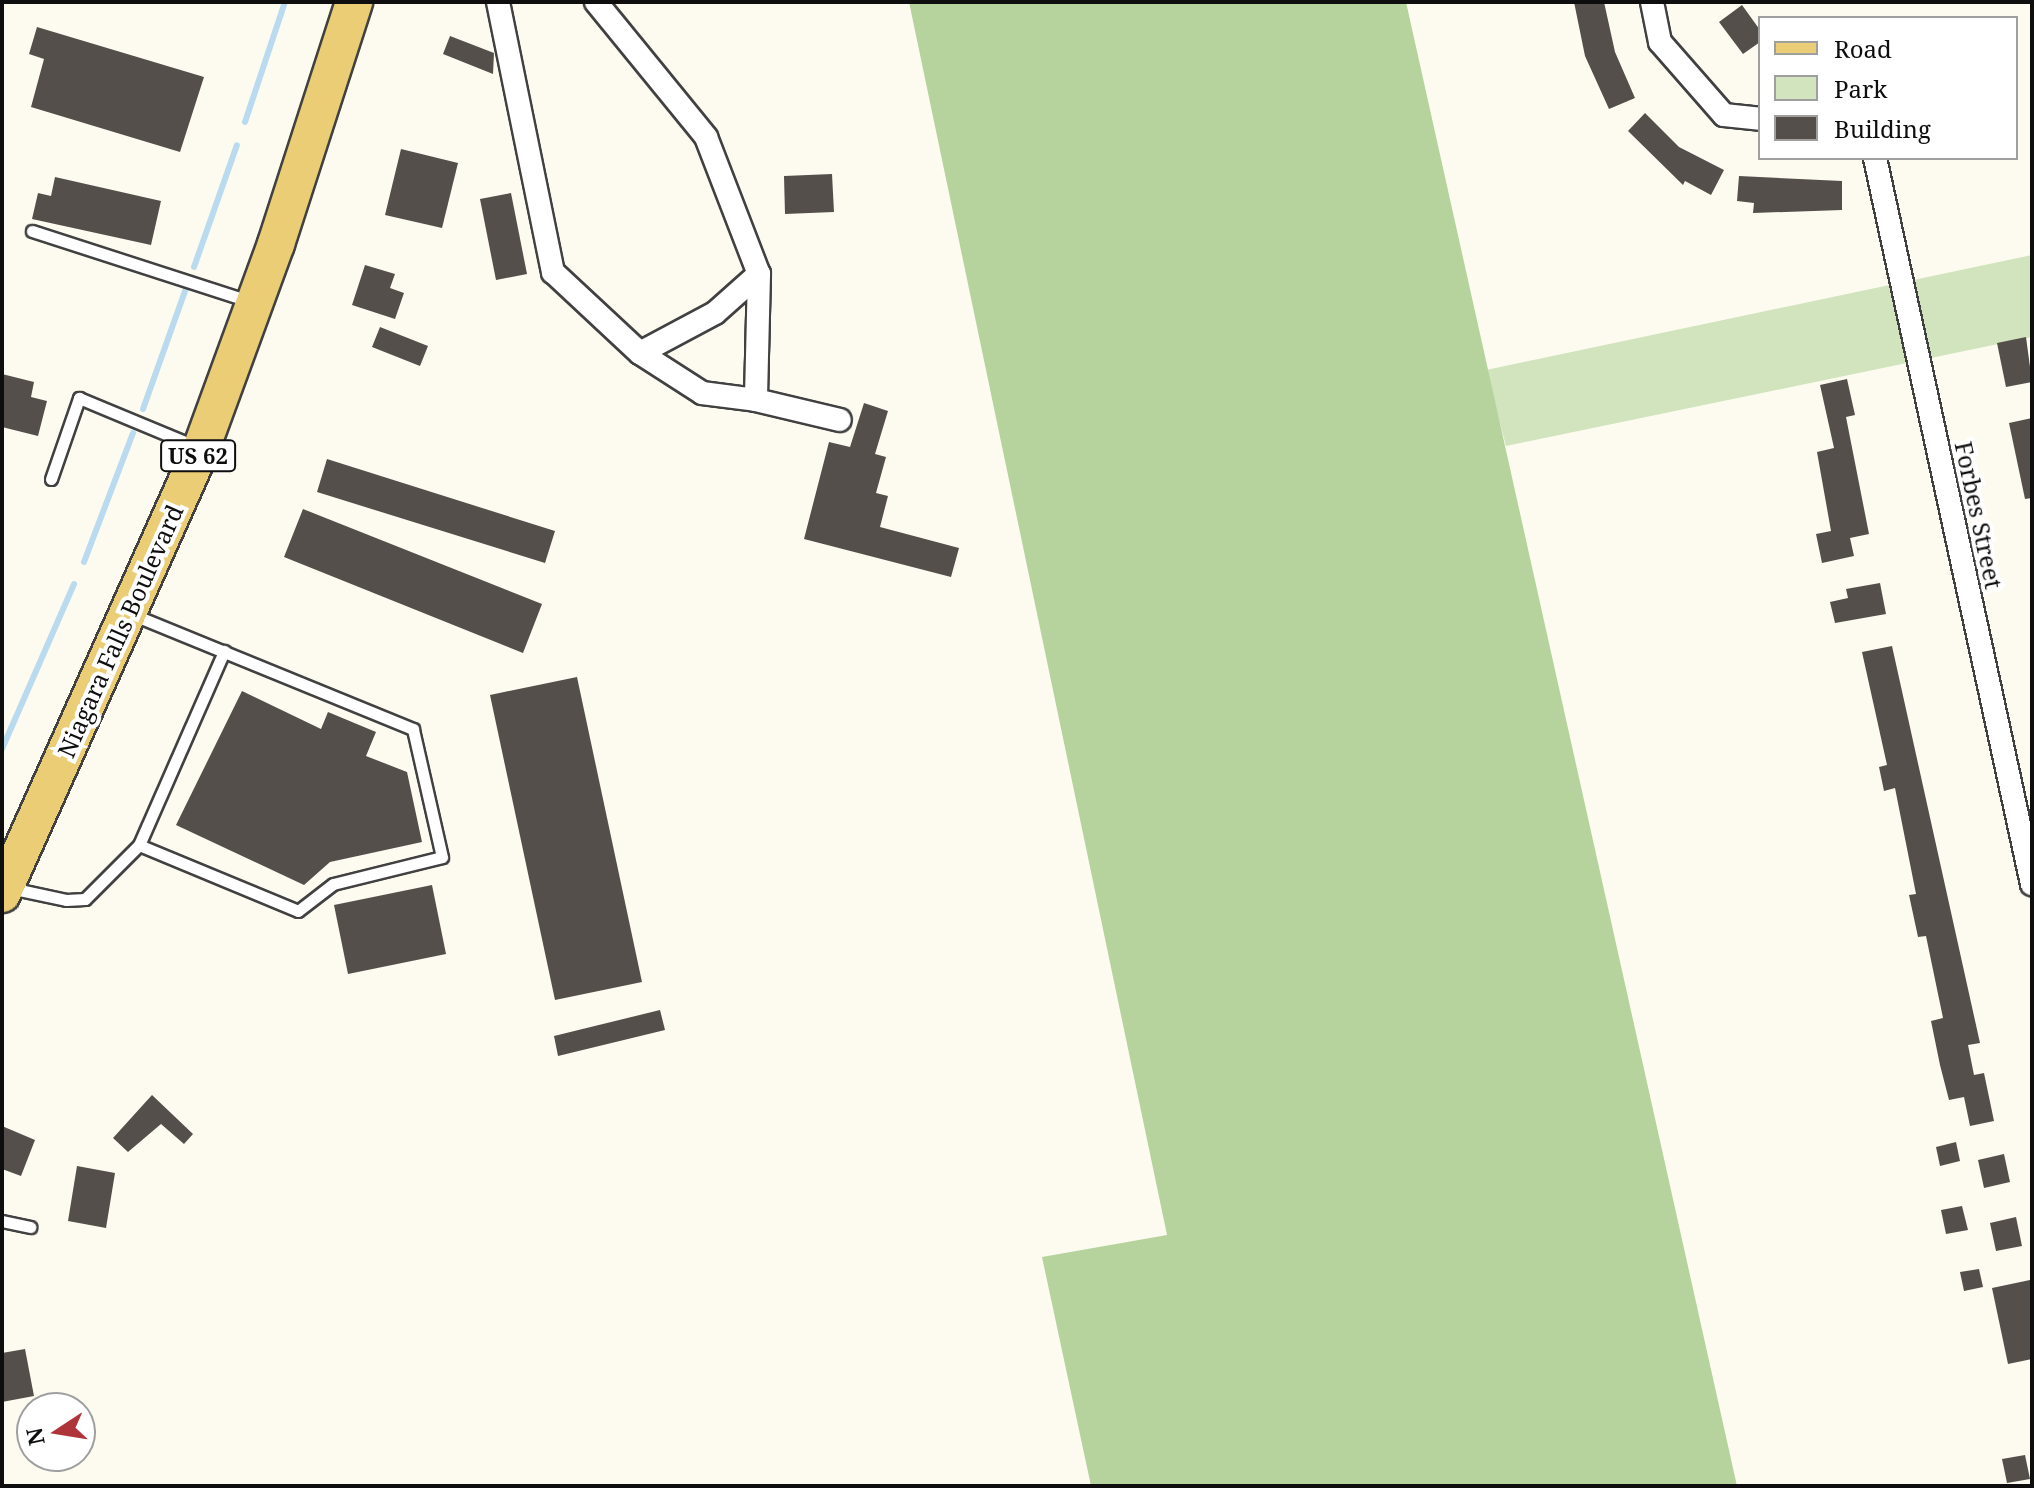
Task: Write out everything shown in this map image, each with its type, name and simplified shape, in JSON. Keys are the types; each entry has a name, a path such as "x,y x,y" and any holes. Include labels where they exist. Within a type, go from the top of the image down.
{"main road":[{"name":"Niagara Falls Boulevard","path":"4,890 201,449 254,302 354,2"}],"street":[{"path":"498,2 553,272 640,353 702,393 756,400 840,420"},
{"path":"596,2 706,137 759,274 756,400"},
{"path":"1652,2 1660,42 1724,115 1758,119"},
{"name":"Forbes Street","path":"1875,160 2032,884"},
{"path":"640,353 715,313 759,274"}],"lane":[{"path":"32,231 254,302"},
{"path":"51,479 79,398 201,449"},
{"path":"129,612 413,729 442,857 333,884 298,911 139,845"},
{"path":"4,890 66,900 85,899 139,845 224,651"},
{"path":"2,1221 30,1227"}],"green space":[{"path":"909,2 1406,2 1737,1486 1091,1486 1042,1257 1167,1235"},
{"path":"2032,255 2032,337 1506,446 1486,370"}],"building":[{"path":"1574,2 1604,2 1615,52 1635,98 1609,109 1585,56"},
{"path":"1742,5 1758,27 1758,43 1743,54 1719,22"},
{"path":"37,27 204,77 180,152 31,107 44,59 29,54"},
{"path":"450,36 494,53 493,74 443,54"},
{"path":"1645,113 1679,147 1724,170 1711,195 1685,181 1683,185 1628,131"},
{"path":"401,149 458,163 442,228 385,215"},
{"path":"832,174 834,212 785,214 784,176"},
{"path":"1739,176 1842,181 1842,210 1753,213 1754,203 1737,201"},
{"path":"55,177 161,201 151,245 32,219 38,193 51,196"},
{"path":"511,193 527,274 496,280 480,199"},
{"path":"365,265 395,274 390,288 404,293 395,319 352,305"},
{"path":"380,327 428,346 420,366 372,347"},
{"path":"2026,337 2032,382 2006,387 1997,343"},
{"path":"2,374 34,382 31,397 47,401 38,436 2,427"},
{"path":"1847,379 1855,415 1846,417 1869,534 1850,538 1854,556 1822,563 1816,534 1831,531 1817,452 1834,448 1820,385"},
{"path":"864,403 888,411 875,454 886,457 876,493 888,496 880,527 959,548 951,577 804,539 829,442 850,447"},
{"path":"2032,418 2032,498 2025,499 2009,423"},
{"path":"327,459 555,531 545,563 317,492"},
{"path":"303,509 542,604 523,653 284,557"},
{"path":"1880,583 1886,614 1835,623 1830,602 1848,598 1846,589"},
{"path":"1892,646 1980,1043 1968,1045 1974,1075 1984,1073 1994,1121 1970,1126 1964,1097 1949,1100 1940,1065 1931,1021 1943,1018 1926,936 1918,937 1909,895 1916,894 1895,788 1884,791 1879,767 1887,765 1862,652"},
{"path":"577,677 642,982 555,1000 490,695"},
{"path":"242,691 321,729 328,712 376,732 366,756 407,772 422,842 330,862 304,885 176,825"},
{"path":"432,885 446,954 348,974 334,905"},
{"path":"660,1010 665,1030 558,1056 554,1036"},
{"path":"152,1095 193,1134 184,1144 161,1124 128,1152 113,1138"},
{"path":"2,1126 35,1140 21,1176 2,1169"},
{"path":"1956,1142 1960,1161 1940,1166 1936,1147"},
{"path":"2004,1154 2010,1182 1984,1188 1978,1160"},
{"path":"77,1166 115,1173 106,1228 68,1221"},
{"path":"1962,1206 1968,1230 1946,1234 1941,1210"},
{"path":"2016,1217 2022,1246 1996,1251 1990,1223"},
{"path":"1979,1269 1983,1287 1964,1291 1960,1272"},
{"path":"2030,1280 2032,1359 2008,1364 1992,1288"},
{"path":"25,1349 33,1392 16,1392 16,1399 2,1402 2,1353"},
{"path":"2025,1455 2030,1479 2007,1483 2002,1459"}],"waterway":[{"path":"245,122 285,2"},
{"path":"194,267 237,145"},
{"path":"143,409 186,288"},
{"path":"84,562 133,433"},
{"path":"2,749 74,584"}]}
